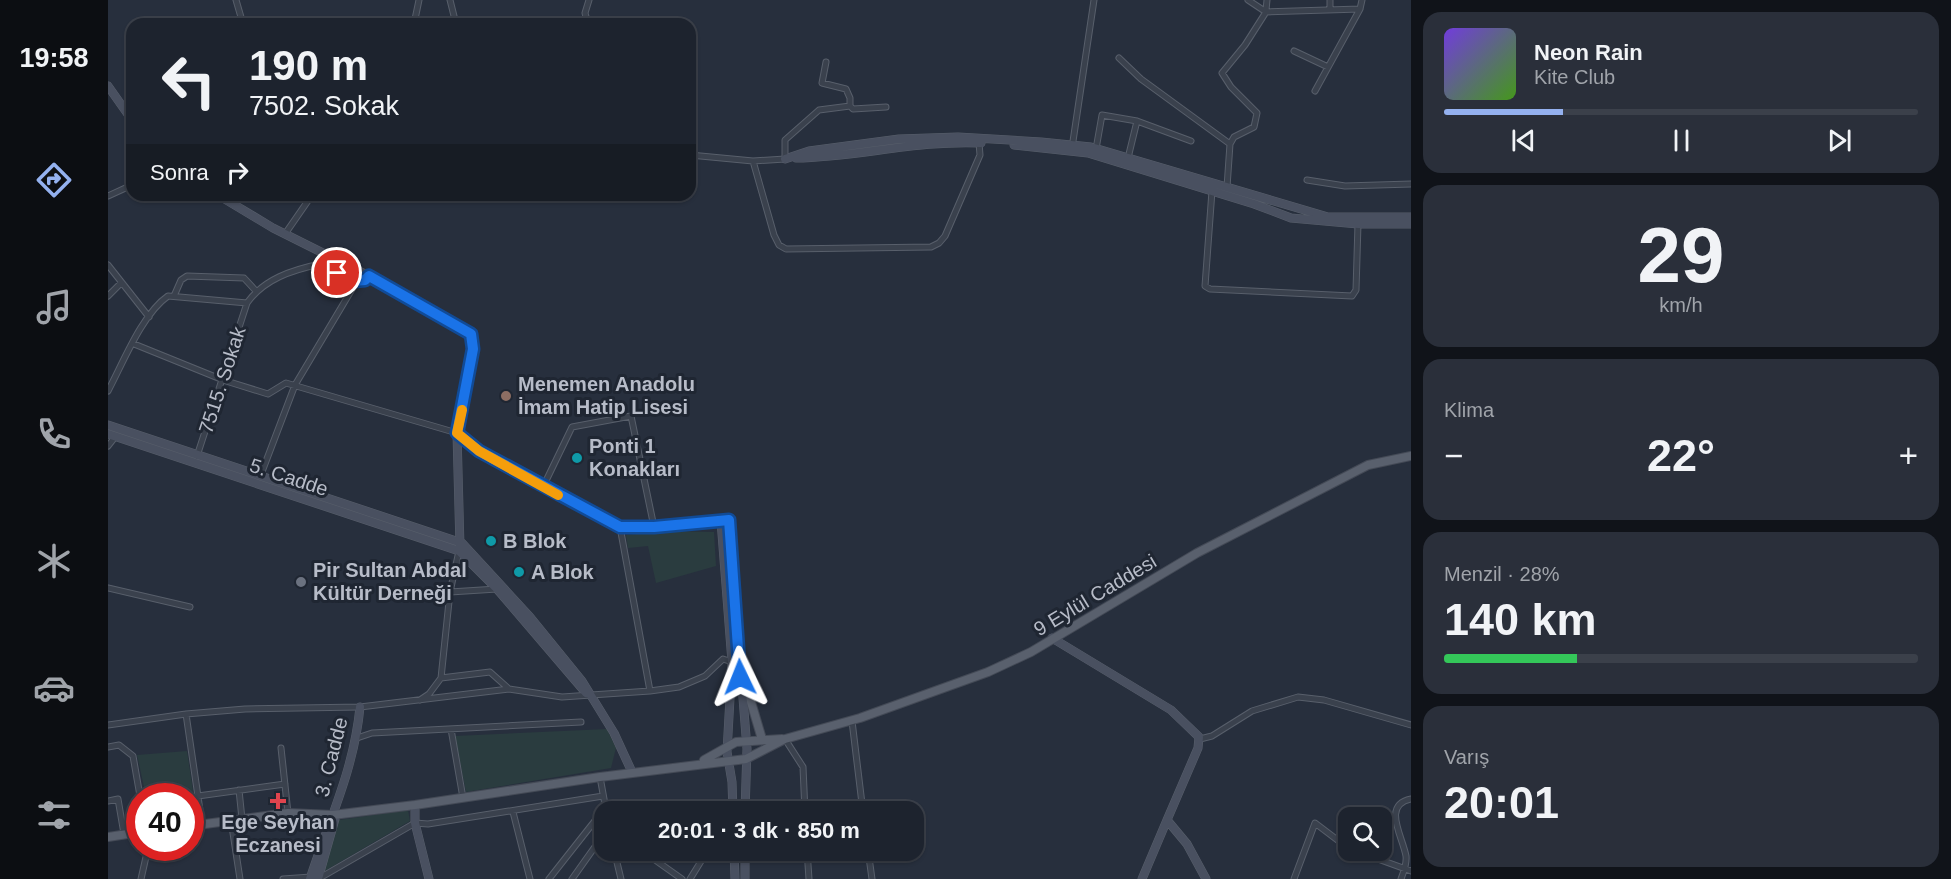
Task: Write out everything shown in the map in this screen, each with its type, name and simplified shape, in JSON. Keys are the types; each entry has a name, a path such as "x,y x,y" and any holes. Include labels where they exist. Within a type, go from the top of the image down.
{"main road":[{"name":"9 Eylül Caddesi","path":"697,763 719,754 736,742 785,738 852,720 988,672 1031,652 1197,553 1368,465 1411,456"},
{"path":"736,663 748,677 751,702 762,739"},
{"name":"9 Eylül Caddesi","path":"204,824 288,813 333,815 697,763 729,762 746,759 785,738"},
{"path":"108,837 124,834"}],"street":[{"path":"236,0 241,18"},
{"path":"450,0 454,18"},
{"path":"587,18 585,8 589,0"},
{"path":"1072,148 1094,0"},
{"path":"1248,0 1266,11 1360,9"},
{"path":"1227,187 1230,144 1234,138 1254,127 1257,112 1231,87 1222,73 1245,45 1266,11 1267,0"},
{"path":"1330,0 1330,10"},
{"path":"1315,91 1360,9 1362,0"},
{"path":"415,18 419,1"},
{"path":"1294,51 1328,67"},
{"path":"1119,58 1142,79 1230,144"},
{"path":"826,62 822,83 846,89 850,98 850,106"},
{"path":"108,86 126,112"},
{"path":"785,159 785,140 819,110 850,106 853,109 885,107"},
{"path":"1096,148 1102,116 1137,122 1191,141"},
{"path":"1128,158 1137,122"},
{"path":"785,159 809,151 899,139 958,137 1072,148 1291,218 1358,224 1411,224"},
{"path":"696,156 753,161 957,142 1096,148 1328,217 1411,217"},
{"path":"753,161 774,235 779,245 786,249 931,247 945,236 980,155 979,143"},
{"path":"1307,180 1345,186 1411,184"},
{"path":"108,196 126,187"},
{"path":"1212,191 1205,286 1210,289 1352,296 1356,290 1358,224"},
{"path":"228,201 285,234 465,328 473,340 457,433 462,543 450,592 441,678 429,694 419,701"},
{"path":"285,234 308,201"},
{"path":"174,296 181,280 187,276 244,278 256,291 266,282 320,264 357,281 365,280 369,276"},
{"path":"108,265 149,317"},
{"path":"260,477 295,385 357,281"},
{"path":"108,296 121,283"},
{"name":"7515. Sokak","path":"197,456 247,303 256,291"},
{"path":"108,391 157,303 168,296 247,303"},
{"path":"134,344 223,380 268,394 286,383 457,433 479,451 620,527 654,527 725,521 736,663 745,741 745,801"},
{"path":"543,487 572,427 631,416 654,527"},
{"path":"108,425 462,543 530,617 582,681 587,694"},
{"path":"108,446 112,436"},
{"name":"5. Cadde","path":"112,436 459,551"},
{"path":"620,527 650,690"},
{"path":"459,551 496,589 587,694 614,733 632,772"},
{"path":"108,588 190,607"},
{"path":"450,592 496,589"},
{"path":"1052,639 1171,710 1200,740"},
{"path":"108,725 186,714 245,709 360,707 509,689 562,697 650,690 680,687 705,676 723,659 736,663"},
{"path":"732,801 728,746 736,663"},
{"path":"441,678 490,672 509,689"},
{"path":"1142,879 1200,740 1212,736 1252,711 1298,697 1324,700 1411,725"},
{"name":"3. Cadde","path":"314,878 333,815 344,789 357,738 360,707"},
{"path":"186,714 196,783"},
{"path":"852,720 862,801"},
{"path":"357,738 372,733 581,722"},
{"path":"450,729 463,798"},
{"path":"785,738 803,767 805,801"},
{"path":"108,745 119,745 133,756 138,783"},
{"path":"281,748 288,813"},
{"path":"600,777 604,801"},
{"path":"204,795 285,784"},
{"path":"239,790 242,819"},
{"path":"284,879 314,878 415,823 428,824 513,812 603,796"},
{"path":"1401,879 1408,871 1406,855 1396,823 1396,806 1400,801 1411,798"},
{"path":"108,801 118,799 124,834"},
{"path":"414,805 415,823 429,879"},
{"path":"513,812 530,879"},
{"path":"231,820 240,879"},
{"path":"1167,820 1187,844 1206,879"},
{"path":"1294,879 1315,823 1338,840"},
{"path":"549,879 594,825"},
{"path":"572,879 594,848"},
{"path":"141,879 145,861"},
{"path":"617,861 621,879"},
{"path":"657,861 682,879"},
{"path":"690,879 701,861"},
{"path":"734,861 735,879"},
{"path":"745,861 745,879"},
{"path":"807,861 808,879"},
{"path":"870,861 872,879"},
{"path":"1382,861 1408,871"}],"shaded area":[{"path":"667,531 714,532 716,566 656,583 648,546 628,548 626,535"},
{"path":"607,729 616,748 611,768 466,792 455,736"},
{"path":"187,751 192,783 143,783 137,755"},
{"path":"408,810 410,821 323,872 339,820"}],"slow traffic":[{"path":"462,410 457,433 479,451 558,495"}],"place":[{"name":"Menemen Anadolu İmam Hatip Lisesi","path":"506,396"},
{"name":"Ponti 1 Konakları","path":"577,458"},
{"name":"B Blok","path":"491,541"},
{"name":"A Blok","path":"519,572"},
{"name":"Pir Sultan Abdal Kültür Derneği","path":"301,582"},
{"name":"Ege Seyhan Eczanesi","path":"278,801"}],"route":[{"path":"337,273 360,282 369,276 465,328 471,334 473,349 457,433 479,451 609,524 631,528 729,520 740,677"}]}
